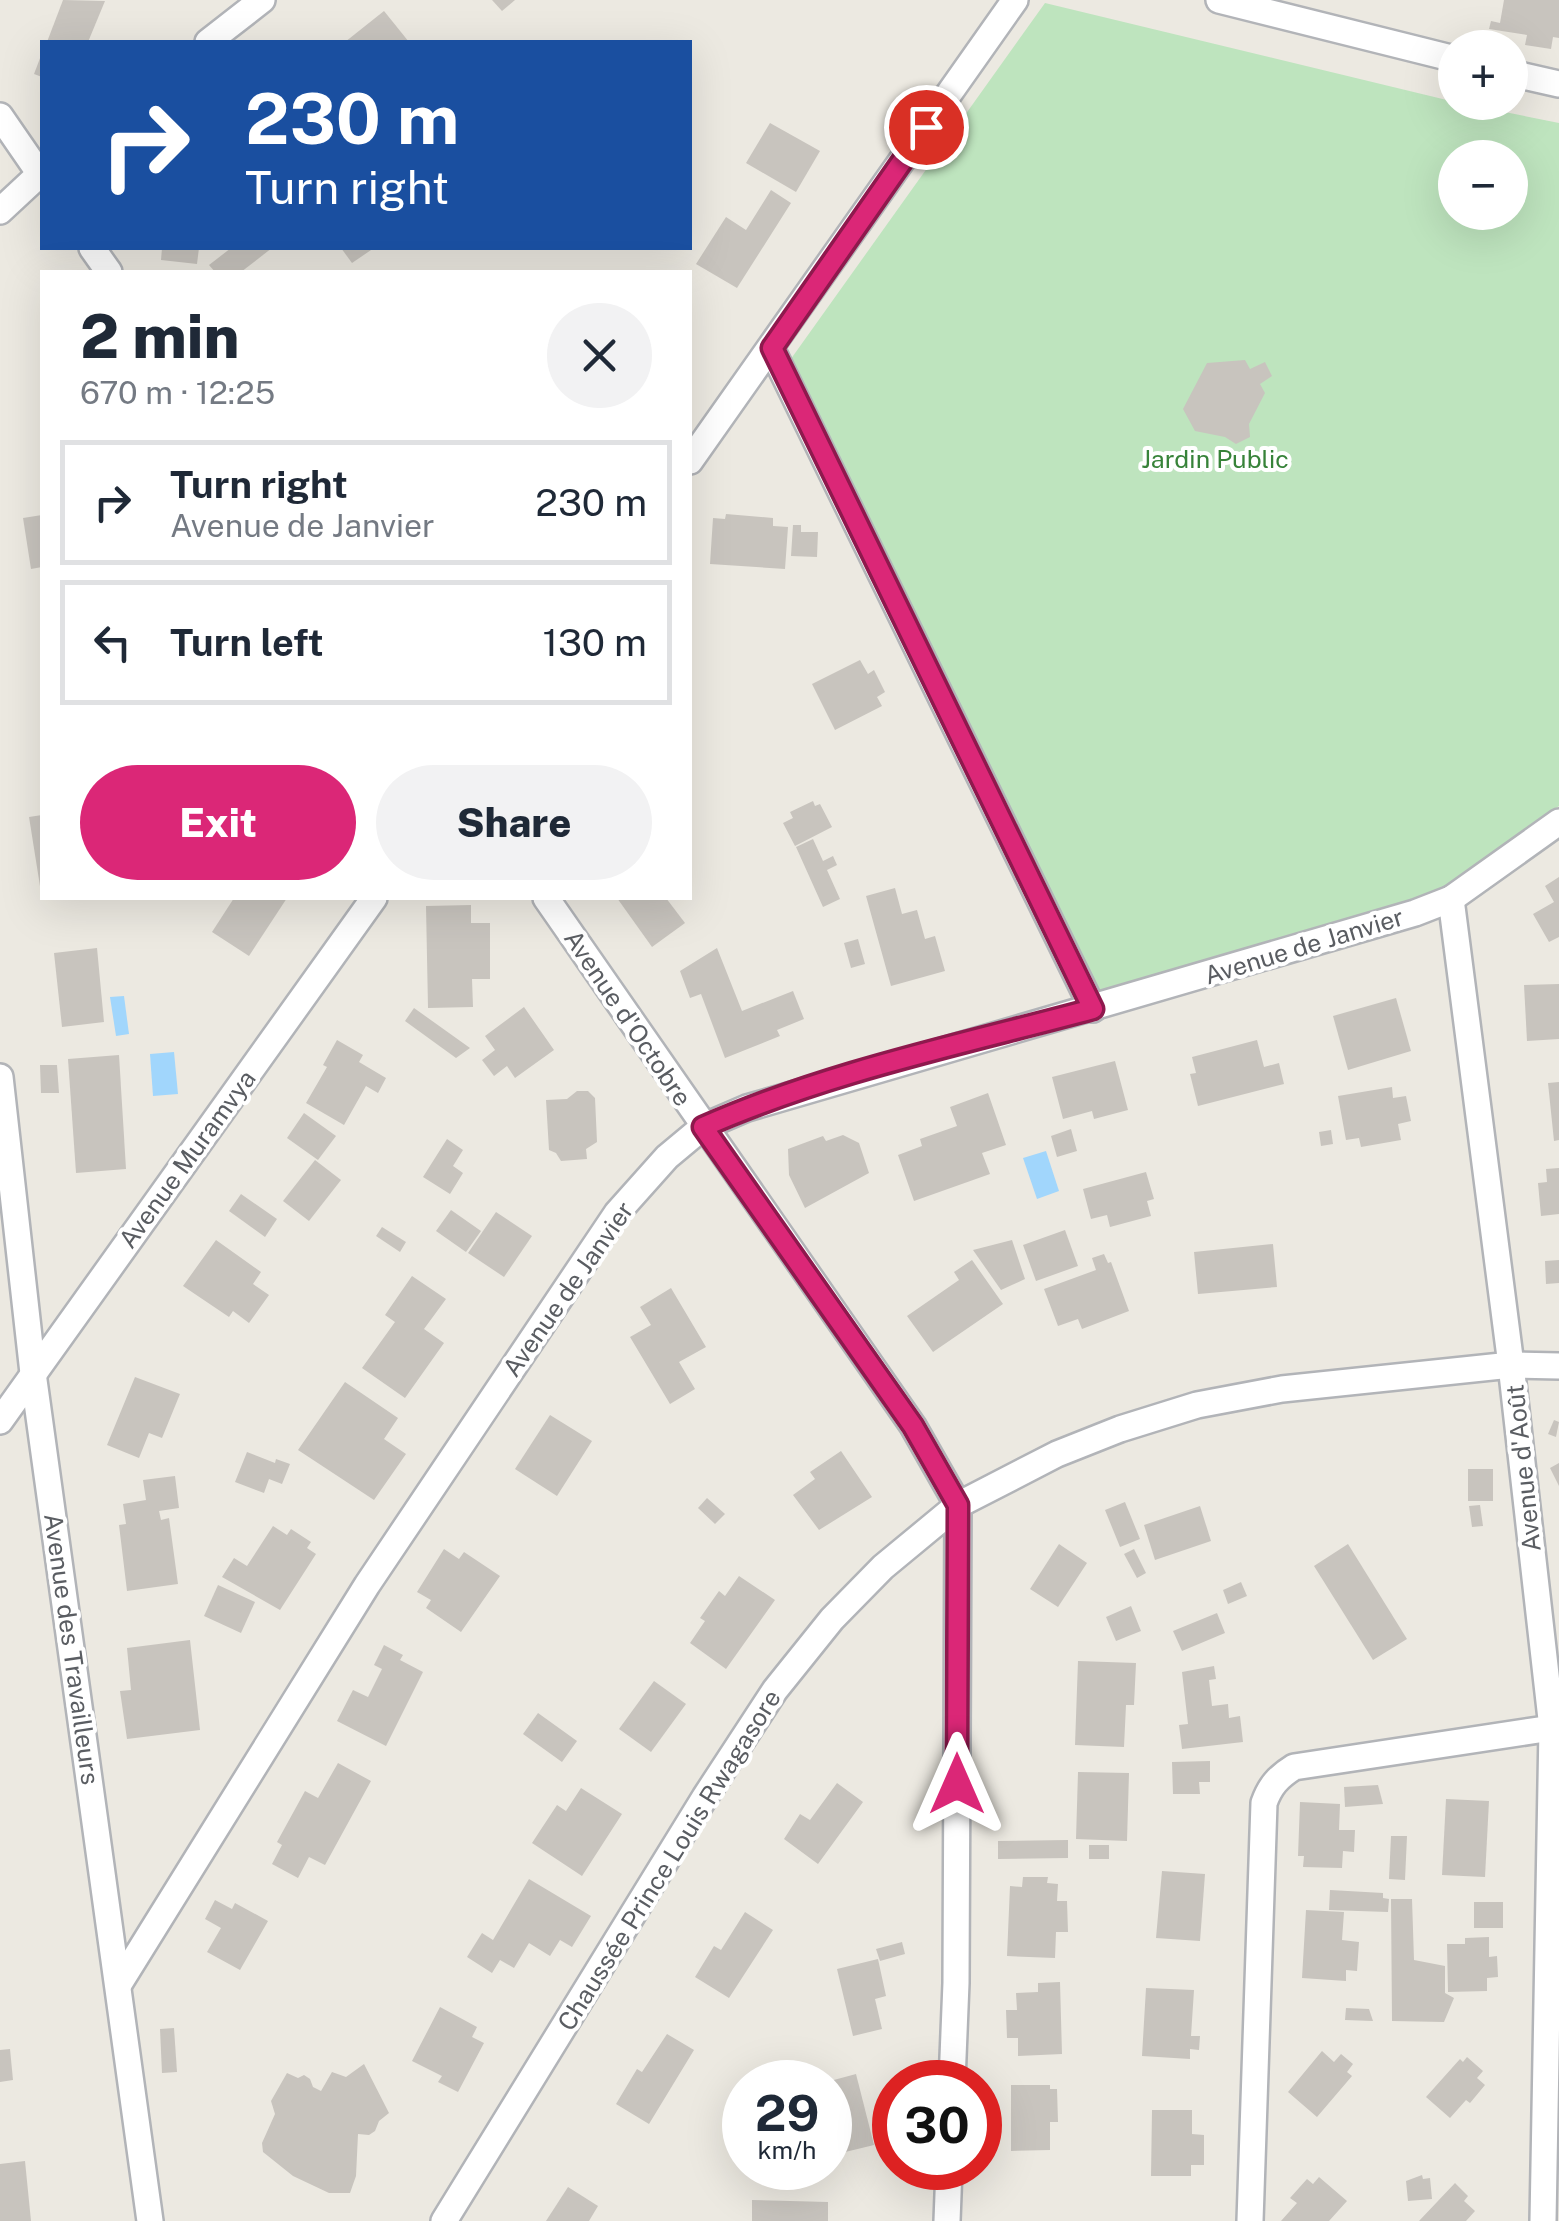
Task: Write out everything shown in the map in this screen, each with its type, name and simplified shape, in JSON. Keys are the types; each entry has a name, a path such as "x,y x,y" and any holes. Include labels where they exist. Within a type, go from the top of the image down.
{"street":[{"path":"211,40 262,0"},
{"path":"692,458 1014,0"},
{"path":"1219,0 1438,55"},
{"path":"1528,77 1559,84"},
{"path":"0,116 40,171"},
{"path":"0,211 40,176"},
{"path":"772,348 1093,1009"},
{"name":"Avenue de Janvier","path":"119,1984 367,1585 618,1213 667,1157 703,1127 747,1108 868,1070 1093,1009 1415,913 1451,898 1559,822"},
{"name":"Avenue d'Août","path":"1451,898 1511,1365 1552,1728 1542,2221"},
{"name":"Avenue Muramvya","path":"0,1421 373,900"},
{"name":"Avenue d'Octobre","path":"547,900 913,1426 958,1505 953,2060"},
{"name":"Avenue des Travailleurs","path":"0,1077 34,1372 150,2221"},
{"name":"Chaussée Prince Louis Rwagasore","path":"444,2221 774,1690 845,1606 958,1505 1073,1448 1196,1405 1282,1389 1511,1365 1559,1366"},
{"path":"1250,2221 1261,1861 1264,1804 1269,1788 1294,1767 1552,1728"},
{"path":"946,2221 948,2190"}],"green space":[{"name":"Jardin Public","path":"1045,3 1438,98 1438,120 1528,120 1528,117 1559,123 1559,806 1447,888 1094,998 788,363"}],"water":[{"path":"124,996 129,1034 116,1036 110,997"},
{"path":"174,1052 178,1094 153,1096 150,1054"},
{"path":"1046,1151 1059,1191 1037,1199 1023,1158"}],"building":[{"path":"63,0 105,1 89,40 48,40"},
{"path":"492,0 515,0 502,11"},
{"path":"1504,0 1559,0 1559,38 1553,37 1551,49 1528,45 1528,30 1489,29 1491,21 1500,23"},
{"path":"384,11 407,40 348,40"},
{"path":"770,123 820,151 796,192 746,163"},
{"path":"771,190 791,203 737,288 696,264 726,217 746,230"},
{"path":"162,250 199,250 197,264 161,260"},
{"path":"228,250 269,250 244,270 213,270 209,265"},
{"path":"342,250 371,250 352,263"},
{"path":"1245,360 1250,369 1265,362 1272,376 1260,384 1265,393 1249,424 1250,437 1236,444 1225,437 1195,431 1183,409 1207,363"},
{"path":"726,514 773,518 773,526 788,527 785,569 710,564 713,518 725,519"},
{"path":"40,515 40,567 31,569 23,518"},
{"path":"793,525 801,525 801,532 818,532 817,557 791,556"},
{"path":"860,660 868,674 874,670 885,692 877,697 882,706 835,730 812,684"},
{"path":"813,801 815,806 820,804 832,827 795,846 783,823 793,818 790,812"},
{"path":"40,815 40,886 29,817"},
{"path":"813,839 823,861 833,856 837,865 827,870 840,899 823,907 796,847"},
{"path":"1559,877 1559,937 1549,942 1533,914 1554,902 1545,886"},
{"path":"895,888 902,914 917,910 925,939 935,936 945,971 891,986 866,896"},
{"path":"233,900 286,900 249,956 212,932"},
{"path":"618,900 668,900 685,923 652,947"},
{"path":"471,905 471,923 490,923 490,979 472,979 473,1007 428,1008 426,906"},
{"path":"858,939 865,964 851,968 844,943"},
{"path":"97,948 104,1022 62,1027 54,953"},
{"path":"717,948 742,1011 793,991 804,1019 777,1030 780,1036 725,1058 701,994 690,998 680,971"},
{"path":"1559,984 1559,1039 1527,1041 1524,985"},
{"path":"1396,998 1411,1051 1348,1070 1333,1016"},
{"path":"524,1007 554,1050 515,1078 507,1066 494,1076 482,1060 495,1050 485,1036"},
{"path":"414,1008 470,1048 456,1058 405,1021"},
{"path":"337,1040 363,1055 359,1062 386,1078 378,1093 366,1086 344,1125 306,1103"},
{"path":"1257,1040 1264,1067 1279,1063 1284,1084 1198,1106 1190,1074 1196,1073 1192,1057"},
{"path":"119,1055 126,1169 76,1173 68,1059"},
{"path":"1115,1061 1128,1110 1094,1119 1092,1111 1063,1119 1052,1077"},
{"path":"40,1065 57,1065 59,1093 41,1093"},
{"path":"1559,1082 1559,1140 1554,1141 1548,1083"},
{"path":"1392,1087 1393,1098 1406,1096 1411,1121 1398,1124 1401,1140 1361,1147 1359,1138 1346,1140 1338,1096"},
{"path":"577,1091 588,1091 595,1098 597,1142 586,1149 587,1159 561,1161 549,1150 546,1100 567,1099"},
{"path":"988,1093 1006,1145 982,1153 990,1174 914,1201 898,1155 922,1146 920,1139 957,1126 950,1107"},
{"path":"304,1113 336,1136 318,1160 287,1138"},
{"path":"1071,1129 1077,1151 1057,1157 1051,1136"},
{"path":"1331,1130 1333,1144 1321,1146 1319,1132"},
{"path":"843,1135 859,1143 869,1173 805,1208 789,1175 788,1149 823,1136 826,1141"},
{"path":"447,1139 463,1150 453,1166 463,1173 450,1194 423,1177"},
{"path":"315,1160 341,1180 309,1221 283,1201"},
{"path":"1559,1168 1559,1214 1541,1216 1538,1183 1547,1182 1546,1169"},
{"path":"1146,1172 1154,1199 1147,1201 1151,1216 1110,1227 1107,1215 1091,1219 1083,1189"},
{"path":"241,1194 277,1219 265,1237 229,1211"},
{"path":"451,1210 481,1231 466,1252 436,1231"},
{"path":"496,1212 532,1236 504,1277 468,1253"},
{"path":"382,1227 406,1242 400,1252 376,1236"},
{"path":"1065,1230 1078,1266 1036,1281 1023,1245"},
{"path":"216,1240 261,1272 253,1284 269,1295 249,1323 233,1311 229,1317 183,1286"},
{"path":"1012,1240 1025,1279 1001,1290 973,1250"},
{"path":"1273,1244 1277,1287 1198,1294 1194,1252"},
{"path":"1104,1254 1111,1262 1129,1311 1082,1329 1078,1319 1058,1326 1044,1289 1096,1270 1092,1258"},
{"path":"972,1260 1003,1304 933,1352 907,1316 959,1280 954,1272"},
{"path":"1559,1260 1559,1283 1546,1284 1545,1261"},
{"path":"412,1276 446,1299 424,1329 444,1343 405,1398 362,1368 395,1322 385,1315"},
{"path":"671,1288 706,1347 679,1362 695,1389 670,1404 630,1337 651,1325 640,1307"},
{"path":"135,1377 180,1394 162,1438 149,1433 139,1458 107,1445"},
{"path":"345,1382 398,1418 384,1439 406,1454 374,1500 298,1450"},
{"path":"550,1415 592,1441 557,1496 515,1469"},
{"path":"1554,1420 1559,1422 1556,1437 1548,1434"},
{"path":"841,1451 872,1497 819,1530 793,1495 815,1479 810,1472"},
{"path":"247,1452 275,1463 276,1459 290,1464 282,1484 269,1479 264,1493 235,1482"},
{"path":"1559,1463 1559,1486 1550,1468"},
{"path":"1468,1469 1493,1469 1493,1501 1468,1501"},
{"path":"175,1476 179,1508 159,1511 161,1520 169,1518 178,1584 127,1591 119,1525 126,1524 123,1504 146,1500 143,1480"},
{"path":"707,1498 725,1514 715,1524 698,1508"},
{"path":"1125,1502 1140,1539 1120,1547 1105,1510"},
{"path":"1480,1505 1483,1526 1472,1527 1469,1506"},
{"path":"1200,1506 1211,1541 1155,1560 1144,1525"},
{"path":"273,1526 287,1535 291,1529 311,1542 307,1548 316,1554 280,1610 222,1577 234,1558 247,1566"},
{"path":"1059,1544 1087,1563 1058,1607 1030,1589"},
{"path":"1348,1544 1407,1639 1373,1660 1314,1566"},
{"path":"444,1549 459,1559 464,1552 500,1576 461,1632 426,1608 431,1600 417,1592"},
{"path":"1134,1549 1146,1573 1137,1578 1124,1554"},
{"path":"739,1576 775,1600 726,1669 690,1643 705,1621 700,1618 719,1591 725,1596"},
{"path":"1241,1582 1247,1596 1228,1604 1223,1590"},
{"path":"218,1585 255,1602 241,1633 204,1616"},
{"path":"1131,1606 1141,1631 1116,1641 1106,1617"},
{"path":"1217,1613 1225,1633 1182,1651 1173,1631"},
{"path":"190,1640 200,1730 127,1739 120,1691 131,1690 127,1648"},
{"path":"384,1645 403,1655 400,1660 423,1672 386,1746 337,1721 353,1690 368,1697 382,1669 374,1665"},
{"path":"1078,1661 1136,1663 1134,1705 1126,1705 1124,1747 1075,1745"},
{"path":"1214,1666 1216,1679 1209,1680 1212,1706 1228,1704 1229,1718 1240,1716 1243,1742 1182,1749 1179,1725 1188,1724 1182,1672"},
{"path":"654,1681 686,1704 651,1752 619,1729"},
{"path":"538,1713 577,1741 562,1762 523,1734"},
{"path":"1210,1761 1210,1782 1199,1782 1200,1794 1173,1794 1172,1762"},
{"path":"338,1763 371,1781 325,1865 309,1857 298,1878 272,1864 282,1845 277,1842 305,1791 318,1798"},
{"path":"1078,1772 1129,1773 1127,1841 1076,1839"},
{"path":"837,1783 863,1802 818,1864 784,1839 800,1814 810,1820"},
{"path":"1378,1785 1383,1804 1345,1807 1344,1787"},
{"path":"581,1788 622,1814 582,1876 532,1843 557,1805 566,1811"},
{"path":"1446,1799 1489,1801 1485,1877 1442,1875"},
{"path":"1300,1802 1340,1804 1339,1830 1355,1830 1354,1852 1343,1851 1342,1868 1303,1867 1304,1856 1298,1856"},
{"path":"1391,1836 1407,1836 1405,1880 1389,1879"},
{"path":"1068,1840 1068,1858 998,1859 998,1841"},
{"path":"1089,1845 1109,1845 1109,1859 1089,1859"},
{"path":"1162,1871 1205,1874 1200,1941 1156,1938"},
{"path":"1023,1877 1048,1877 1047,1883 1058,1884 1057,1901 1067,1901 1068,1932 1056,1932 1055,1958 1007,1956 1010,1886 1022,1887"},
{"path":"529,1879 591,1916 572,1947 560,1940 550,1956 529,1943 514,1968 500,1960 492,1973 467,1957 482,1933 493,1940"},
{"path":"1330,1890 1383,1893 1383,1898 1389,1899 1388,1912 1329,1910"},
{"path":"1391,1899 1412,1899 1414,1960 1445,1966 1445,1993 1454,1998 1444,2022 1392,2021"},
{"path":"215,1900 232,1909 235,1903 268,1921 240,1970 207,1952 221,1928 205,1919"},
{"path":"1474,1902 1503,1902 1503,1928 1474,1928"},
{"path":"1306,1910 1344,1912 1342,1940 1359,1942 1357,1971 1346,1970 1346,1981 1302,1978"},
{"path":"745,1912 773,1930 729,1998 695,1977 714,1946 721,1950"},
{"path":"1489,1937 1489,1957 1497,1956 1498,1977 1487,1978 1487,1991 1448,1992 1447,1944"},
{"path":"902,1942 905,1954 880,1961 876,1949"},
{"path":"878,1959 886,1996 875,1999 882,2029 853,2036 837,1969"},
{"path":"1060,1982 1062,2054 1018,2056 1018,2038 1007,2038 1006,2010 1017,2010 1016,1993 1038,1992 1038,1983"},
{"path":"1146,1988 1194,1990 1191,2036 1200,2036 1199,2050 1190,2049 1190,2059 1142,2056"},
{"path":"440,2007 477,2027 472,2037 484,2043 458,2092 438,2082 442,2076 412,2061"},
{"path":"1346,2008 1369,2009 1373,2021 1345,2020"},
{"path":"174,2028 177,2072 162,2073 160,2029"},
{"path":"667,2034 694,2050 649,2124 616,2104 637,2069 642,2072"},
{"path":"10,2049 13,2080 0,2082 0,2050"},
{"path":"1322,2051 1334,2062 1341,2054 1353,2064 1347,2072 1352,2076 1317,2117 1288,2092"},
{"path":"1467,2057 1483,2071 1477,2078 1485,2085 1450,2118 1426,2097 1460,2059 1463,2062"},
{"path":"364,2064 389,2113 375,2131 358,2134 356,2176 350,2193 329,2193 293,2176 263,2152 262,2143 275,2114 271,2101 287,2073 298,2078 304,2075 321,2091 332,2072 346,2077"},
{"path":"856,2074 872,2145 852,2150 852,2075"},
{"path":"1011,2085 1050,2085 1050,2089 1057,2089 1058,2122 1050,2122 1050,2150 1011,2151"},
{"path":"1152,2110 1192,2110 1192,2134 1204,2135 1204,2165 1191,2165 1191,2176 1151,2176"},
{"path":"25,2161 31,2221 0,2221 0,2164"},
{"path":"1422,2175 1423,2179 1430,2178 1432,2199 1408,2201 1406,2181"},
{"path":"1319,2177 1347,2201 1329,2221 1281,2221 1297,2203 1290,2198 1307,2179 1313,2184"},
{"path":"1455,2183 1468,2196 1464,2201 1475,2211 1466,2221 1419,2221"},
{"path":"568,2187 598,2206 589,2221 546,2221"},
{"path":"752,2200 828,2202 828,2221 752,2221"}],"route":[{"path":"926,127 772,348 1093,1009 868,1070 747,1108 703,1127 913,1426 958,1505 957,1784"}]}
